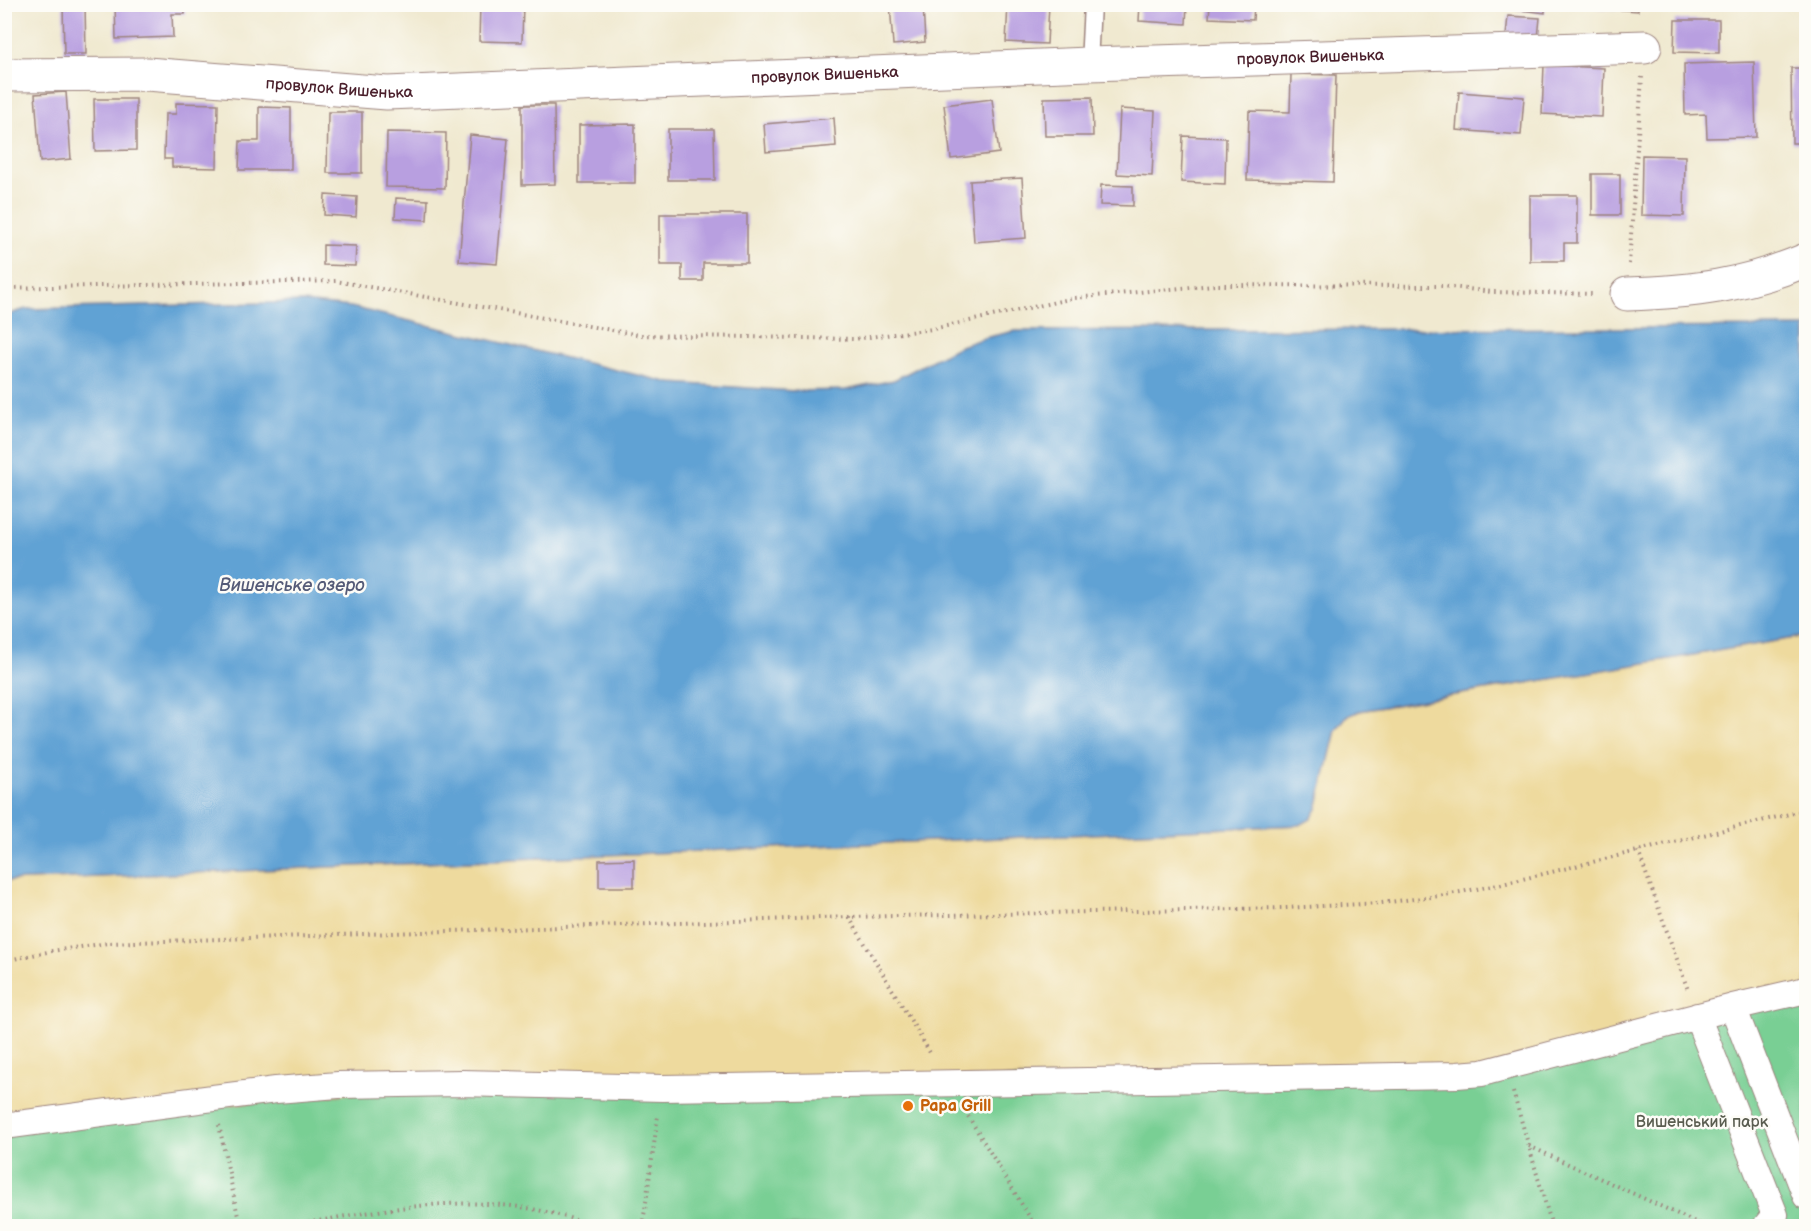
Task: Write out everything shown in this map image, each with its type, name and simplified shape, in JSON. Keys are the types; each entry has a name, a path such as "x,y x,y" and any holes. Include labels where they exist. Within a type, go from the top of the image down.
{"street":[{"name":"провулок Вишенька","path":"4,75 147,74 387,93 1089,64 1645,47"},
{"path":"1627,294 1709,289 1742,282 1806,260"},
{"path":"4,1126 276,1090 338,1085 462,1083 662,1088 1457,1075 1482,1073 1697,1016 1806,990"},
{"path":"1697,1016 1770,1221 1791,1204 1806,1198 1733,1007"}],"lane":[{"path":"1089,64 1092,4"}],"path":[{"path":"4,288 336,280 639,335 854,339 933,329 1074,298 1214,285 1443,286 1492,292 1627,294 1645,47"},
{"path":"4,962 52,951 108,943 849,917 1381,903 1439,896 1498,885 1806,810"},
{"path":"1638,851 1697,1016"},
{"path":"849,917 1035,1227"},
{"path":"1506,1067 1552,1227"},
{"path":"642,1227 662,1088"},
{"path":"213,1098 240,1227"},
{"path":"1529,1146 1704,1227"},
{"path":"290,1227 417,1205 485,1203 553,1214 592,1227"}],"green space":[{"name":"Вишенський парк","path":"1806,990 1806,1226 5,1226 4,1126 213,1098"}],"sand":[{"path":"1806,636 1806,990 1482,1073 462,1083 5,1126 4,881 1300,825 1317,809 1336,730 1346,717 1360,711"}],"water":[{"name":"Вишенське озеро","path":"303,302 351,307 671,383 795,391 846,390 894,380 958,347 1015,331 1806,327 1806,636 1359,711 1346,717 1336,730 1317,809 1311,819 1300,825 5,881 5,317 26,309"}],"building":[{"path":"63,4 85,4 86,54 64,54"},
{"path":"115,4 185,4 185,14 172,14 173,37 116,39"},
{"path":"480,4 523,4 522,42 479,41"},
{"path":"890,4 923,4 925,42 893,45"},
{"path":"1008,4 1049,4 1047,44 1006,42"},
{"path":"1140,4 1187,4 1186,24 1139,21"},
{"path":"1210,4 1254,4 1253,20 1209,18"},
{"path":"1505,4 1545,4 1545,13 1504,8"},
{"path":"1597,4 1639,4 1638,11 1597,8"},
{"path":"1508,16 1540,18 1538,38 1506,36"},
{"path":"1675,20 1719,20 1719,53 1674,52"},
{"path":"1754,62 1756,137 1707,138 1706,114 1685,115 1684,64"},
{"path":"1544,65 1604,68 1602,117 1542,114"},
{"path":"1791,68 1806,68 1806,143 1792,143"},
{"path":"1291,74 1336,75 1333,182 1247,180 1249,111 1290,112"},
{"path":"66,92 71,159 40,162 35,94"},
{"path":"1459,92 1524,97 1521,135 1456,130"},
{"path":"1092,97 1093,136 1045,136 1044,98"},
{"path":"94,99 136,99 136,150 95,151"},
{"path":"992,99 999,153 951,159 944,105"},
{"path":"176,103 218,104 217,168 172,167 172,159 164,159 165,114 176,114"},
{"path":"522,105 554,105 555,184 522,185"},
{"path":"259,107 291,108 291,170 239,170 240,141 259,141"},
{"path":"1120,109 1155,111 1152,176 1117,174"},
{"path":"328,112 362,112 362,173 327,173"},
{"path":"834,118 836,146 766,152 764,124"},
{"path":"635,124 635,183 579,183 579,125"},
{"path":"668,129 714,129 715,180 668,180"},
{"path":"387,132 446,133 445,188 386,187"},
{"path":"470,135 508,139 497,264 459,261"},
{"path":"1183,136 1226,138 1225,184 1181,182"},
{"path":"1642,155 1685,156 1684,216 1641,215"},
{"path":"1592,174 1620,174 1620,215 1592,215"},
{"path":"1022,178 1026,238 974,242 970,181"},
{"path":"1101,185 1133,186 1133,206 1100,205"},
{"path":"325,195 357,197 356,217 324,215"},
{"path":"1530,195 1577,195 1577,243 1564,243 1564,261 1530,261"},
{"path":"396,198 428,200 427,220 395,218"},
{"path":"660,214 747,214 747,263 703,263 703,281 682,281 682,265 660,265"},
{"path":"323,245 356,246 355,266 323,265"},
{"path":"634,859 634,887 599,887 599,860"}],"place":[{"name":"Papa Grill","path":"908,1106"}]}
